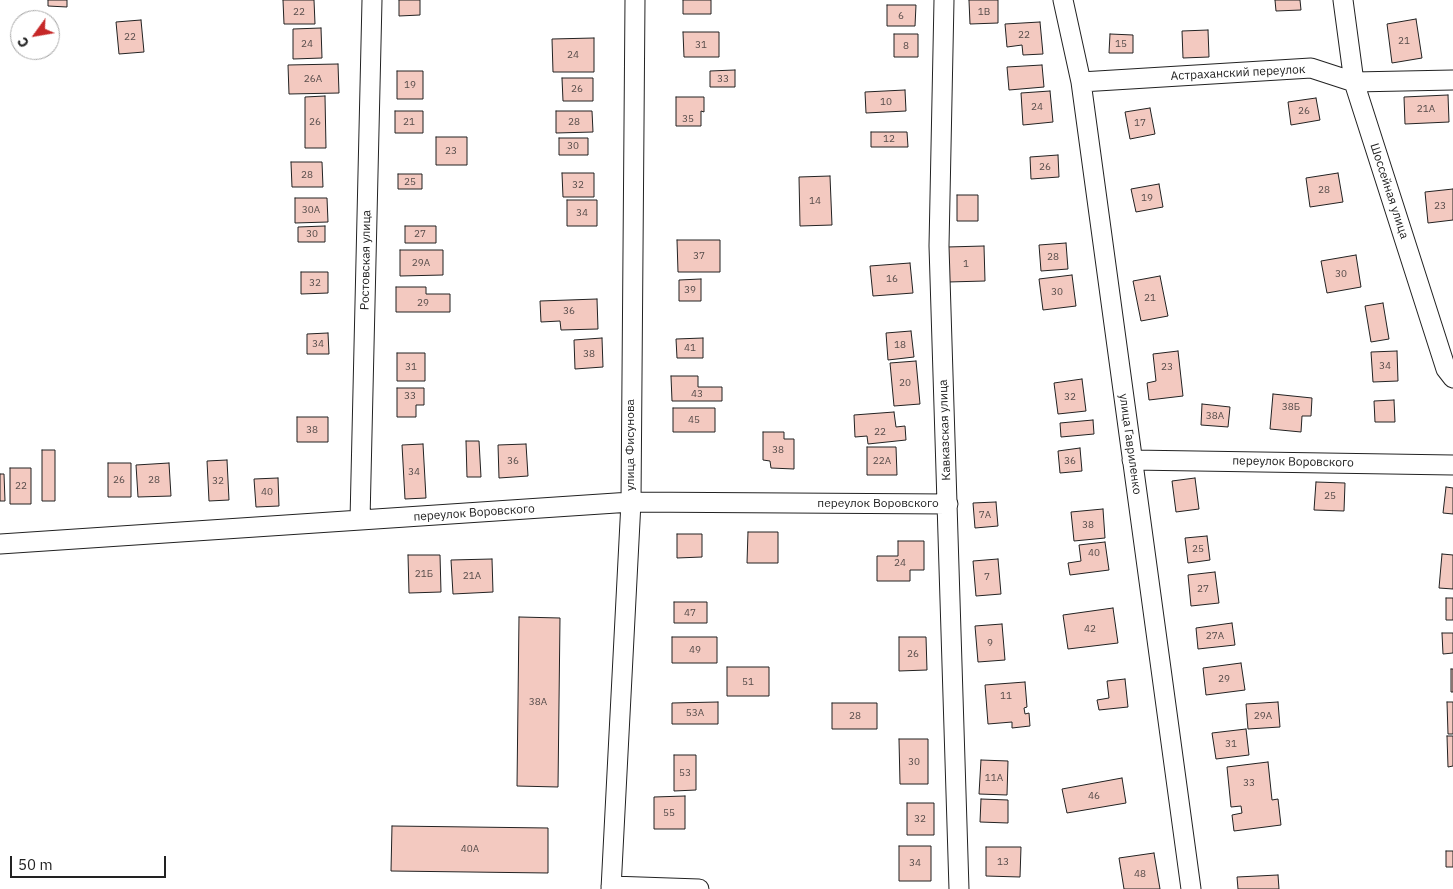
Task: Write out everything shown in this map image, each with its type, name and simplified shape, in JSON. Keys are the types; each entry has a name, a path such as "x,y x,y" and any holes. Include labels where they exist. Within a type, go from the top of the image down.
{"street":[{"name":"Ростовская улица","path":"360,520 372,0"},
{"name":"улица Фисунова","path":"611,887 631,502 634,0"},
{"name":"Кавказская улица","path":"944,0 940,246 959,889"},
{"name":"улица Гавриленко","path":"1063,0 1081,82 1191,889"},
{"name":"Шоссейная улица","path":"1342,0 1354,82 1446,369 1453,378"},
{"name":"Астраханский переулок","path":"1081,82 1311,68 1354,82 1453,80"},
{"name":"переулок Воровского","path":"1132,460 1453,464"},
{"name":"переулок Воровского","path":"0,544 631,502 948,504"},
{"path":"611,887 699,889"}],"building":[{"path":"48,0 67,0 67,7 48,6"},
{"path":"283,0 314,0 315,24 284,24"},
{"path":"399,0 420,0 420,15 399,16"},
{"path":"683,0 711,0 711,14 683,14"},
{"path":"969,0 998,0 998,23 970,24"},
{"path":"1275,0 1300,0 1301,10 1276,11"},
{"path":"887,5 916,5 915,26 887,26"},
{"path":"1416,19 1422,58 1392,63 1387,24"},
{"path":"141,20 144,52 119,54 116,22"},
{"path":"1040,22 1043,54 1023,55 1022,45 1007,47 1005,24"},
{"path":"321,28 322,58 293,59 293,29"},
{"path":"1208,30 1209,57 1183,58 1182,31"},
{"path":"683,32 719,32 719,57 684,57"},
{"path":"894,34 918,34 918,57 894,57"},
{"path":"1110,34 1133,35 1133,53 1109,53"},
{"path":"594,38 594,72 553,72 552,39"},
{"path":"338,64 339,93 289,94 288,65"},
{"path":"1042,65 1044,87 1009,90 1007,67"},
{"path":"735,70 735,87 710,87 710,71"},
{"path":"397,71 423,71 423,99 397,99"},
{"path":"562,78 593,78 593,101 563,101"},
{"path":"905,90 906,111 866,113 865,92"},
{"path":"1050,91 1053,122 1023,125 1021,93"},
{"path":"1448,95 1449,122 1405,124 1404,97"},
{"path":"325,96 326,148 305,148 305,97"},
{"path":"676,97 704,97 704,112 701,111 701,126 676,126"},
{"path":"1316,98 1320,120 1291,125 1288,102"},
{"path":"1150,108 1155,134 1130,139 1125,112"},
{"path":"395,111 423,111 423,133 395,133"},
{"path":"556,111 592,111 593,132 556,133"},
{"path":"871,132 907,132 908,147 871,147"},
{"path":"436,137 467,137 467,165 436,165"},
{"path":"559,138 588,138 588,155 559,155"},
{"path":"1058,155 1059,177 1031,179 1030,157"},
{"path":"291,162 322,162 323,187 292,187"},
{"path":"562,173 594,173 594,197 563,197"},
{"path":"1338,173 1343,202 1310,207 1306,178"},
{"path":"398,174 422,174 422,189 398,189"},
{"path":"830,176 832,225 800,226 799,177"},
{"path":"1159,184 1163,207 1136,212 1131,189"},
{"path":"1453,189 1453,220 1428,223 1425,192"},
{"path":"957,195 978,195 978,221 957,221"},
{"path":"295,198 327,198 328,222 295,223"},
{"path":"567,200 597,200 597,226 567,226"},
{"path":"325,226 325,242 298,242 298,227"},
{"path":"405,226 436,226 436,243 405,243"},
{"path":"677,240 720,240 720,272 678,272"},
{"path":"1066,243 1068,269 1041,271 1039,245"},
{"path":"984,246 985,281 948,282 947,247"},
{"path":"400,250 443,250 443,275 400,276"},
{"path":"1356,255 1361,287 1327,293 1321,261"},
{"path":"910,263 913,293 873,296 870,266"},
{"path":"301,272 328,272 328,293 301,294"},
{"path":"1072,275 1076,306 1043,310 1039,279"},
{"path":"1160,276 1168,316 1141,321 1133,281"},
{"path":"701,279 701,301 679,301 679,280"},
{"path":"396,287 426,287 426,294 450,294 450,312 396,312"},
{"path":"597,299 598,329 561,330 560,321 541,322 540,301"},
{"path":"1383,303 1389,339 1371,342 1365,306"},
{"path":"911,331 914,357 888,360 886,333"},
{"path":"328,333 329,354 307,354 307,334"},
{"path":"602,338 603,367 575,369 574,340"},
{"path":"703,338 703,358 677,358 676,339"},
{"path":"1178,351 1183,396 1149,400 1147,383 1156,381 1153,354"},
{"path":"1397,351 1398,381 1373,382 1371,352"},
{"path":"397,353 425,353 425,381 397,381"},
{"path":"916,361 920,404 894,406 890,363"},
{"path":"671,376 698,376 698,387 722,387 722,401 672,401"},
{"path":"1082,379 1086,411 1058,414 1054,383"},
{"path":"397,388 424,388 424,405 416,405 416,417 397,417"},
{"path":"1273,394 1312,398 1311,416 1302,416 1301,432 1270,429"},
{"path":"1394,400 1395,422 1375,422 1374,401"},
{"path":"1202,404 1230,407 1228,427 1201,425"},
{"path":"673,408 715,408 715,432 673,432"},
{"path":"894,412 896,427 905,426 906,440 868,444 867,436 855,437 854,415"},
{"path":"297,417 328,417 328,442 297,442"},
{"path":"1093,420 1094,434 1061,437 1060,423"},
{"path":"763,432 784,432 784,439 794,439 794,469 771,468 770,461 763,460"},
{"path":"466,441 479,441 481,477 467,477"},
{"path":"423,444 426,498 405,499 402,445"},
{"path":"526,444 528,476 499,478 498,445"},
{"path":"867,447 896,447 897,475 867,475"},
{"path":"1080,448 1082,471 1060,473 1058,451"},
{"path":"42,450 55,450 55,501 42,501"},
{"path":"227,460 229,500 209,501 207,461"},
{"path":"108,463 131,463 131,497 108,497"},
{"path":"169,463 171,496 138,497 136,465"},
{"path":"10,468 31,468 31,504 10,504"},
{"path":"0,474 4,474 5,501 0,501"},
{"path":"278,478 279,506 256,507 254,479"},
{"path":"1195,478 1199,509 1176,512 1172,481"},
{"path":"1316,482 1345,483 1344,511 1314,510"},
{"path":"1446,487 1453,488 1453,514 1443,513"},
{"path":"996,502 998,526 975,528 973,503"},
{"path":"1103,509 1105,538 1074,541 1071,512"},
{"path":"748,532 778,532 778,563 747,563"},
{"path":"677,534 702,534 702,557 677,558"},
{"path":"1207,536 1210,560 1188,563 1185,538"},
{"path":"898,541 924,541 924,570 910,570 910,581 877,581 877,556 898,556"},
{"path":"1105,542 1109,570 1070,575 1068,563 1081,561 1079,545"},
{"path":"1442,554 1453,555 1453,589 1439,588"},
{"path":"408,555 440,555 441,592 409,593"},
{"path":"492,559 493,592 453,594 451,560"},
{"path":"998,559 1001,594 976,596 973,561"},
{"path":"1215,572 1219,603 1191,606 1188,575"},
{"path":"1446,598 1453,598 1453,620 1446,620"},
{"path":"674,602 707,602 707,623 674,623"},
{"path":"1113,608 1118,643 1068,649 1063,615"},
{"path":"519,617 560,618 558,787 517,786"},
{"path":"1232,623 1235,645 1198,649 1196,628"},
{"path":"1002,624 1005,660 978,662 975,626"},
{"path":"1442,633 1453,633 1453,653 1443,654"},
{"path":"672,637 717,637 717,663 672,663"},
{"path":"899,637 926,637 927,670 899,671"},
{"path":"1241,663 1245,690 1206,695 1203,668"},
{"path":"727,667 769,667 769,696 727,696"},
{"path":"1451,669 1453,669 1453,692 1451,692"},
{"path":"1125,679 1128,707 1099,710 1097,700 1109,698 1107,681"},
{"path":"1025,682 1027,707 1024,708 1025,714 1029,713 1030,726 1012,728 1012,722 988,724 985,685"},
{"path":"718,702 718,724 672,724 672,703"},
{"path":"1278,702 1280,727 1248,729 1246,704"},
{"path":"1447,702 1453,702 1453,734 1448,734"},
{"path":"832,703 877,703 877,729 832,729"},
{"path":"1246,729 1249,755 1216,759 1212,733"},
{"path":"1447,736 1453,736 1453,766 1448,767"},
{"path":"899,739 928,739 928,784 900,784"},
{"path":"674,755 696,755 696,790 674,791"},
{"path":"981,760 1008,761 1007,795 979,794"},
{"path":"1268,762 1272,800 1278,799 1281,825 1234,831 1232,815 1242,813 1241,806 1231,807 1227,767"},
{"path":"1122,778 1126,803 1067,813 1062,789"},
{"path":"685,796 685,829 654,829 654,797"},
{"path":"981,799 1008,800 1008,823 980,822"},
{"path":"907,803 934,803 934,835 907,835"},
{"path":"392,826 548,828 548,873 391,871"},
{"path":"899,846 931,846 931,881 899,881"},
{"path":"986,847 1021,847 1020,877 986,876"},
{"path":"1446,851 1453,851 1453,867 1446,867"},
{"path":"1154,853 1160,889 1124,889 1119,858"},
{"path":"1278,875 1279,889 1238,889 1237,877"}]}
